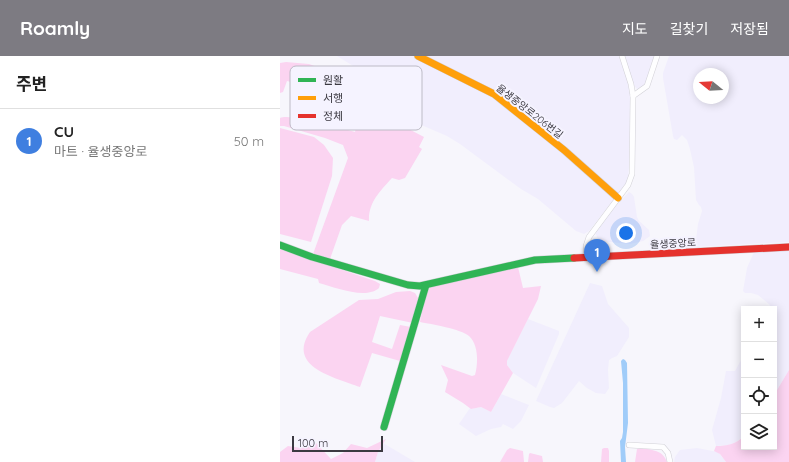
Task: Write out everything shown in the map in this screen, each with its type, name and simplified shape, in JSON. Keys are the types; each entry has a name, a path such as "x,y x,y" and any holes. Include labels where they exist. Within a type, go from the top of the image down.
{"street":[{"name":"율생중앙로206번길","path":"418,56 494,94 564,150 618,198"},
{"path":"586,258 586,246 589,237 628,185 632,174 633,96 631,84 622,56"},
{"path":"633,96 647,86 657,56"},
{"path":"280,246 408,285 426,286 384,427"},
{"name":"율생중앙로","path":"426,286 468,274 535,260 789,246"},
{"path":"629,444 663,447 668,453 670,462"}],"shaded area":[{"path":"337,56 620,56 629,84 630,94 629,167 626,184 589,231 584,234 576,231 538,199 521,189 460,144 447,136 422,125 422,66 353,66"},
{"path":"624,56 655,56 645,85 639,89 637,89 633,84"},
{"path":"669,56 789,56 789,242 695,247 698,224 702,211 696,200 694,167 687,140 682,135 677,140 674,139 663,73"},
{"path":"286,62 309,64 314,66 290,66 290,82 287,81 283,92 280,93 280,63"},
{"path":"280,118 290,118 290,128 280,126"},
{"path":"280,128 314,137 324,145 333,158 332,176 311,242 280,234"},
{"path":"298,130 348,130 355,132 356,130 411,130 424,137 419,147 422,149 405,178 399,180 392,178 376,198 370,209 369,221 351,216 342,225 330,259 313,254 348,158 343,145"},
{"path":"629,192 634,197 637,217 639,221 649,230 650,236 643,241 630,244 600,241 595,232 612,210"},
{"path":"280,249 375,281 380,284 379,288 366,293 350,292 319,283 318,279 280,269"},
{"path":"789,250 789,370 777,390 777,306 770,306 758,295 745,293 743,291 747,268 754,252"},
{"path":"518,267 523,288 541,286 538,299 507,361 507,365 513,373 491,412 481,407 471,409 445,392 448,380 441,365 472,376 475,375 477,355 475,344 469,336 460,331 420,322 426,293 430,287"},
{"path":"590,283 602,286 608,304 629,328 629,337 617,356 609,360 609,388 605,394 596,393 579,381 562,403 554,408 550,407 536,401"},
{"path":"410,291 415,293 418,298 413,323 380,316 372,342 392,349 400,325 411,327 400,361 372,353 360,387 327,375 309,362 304,354 304,344 310,332 359,300 378,299 396,292"},
{"path":"528,319 559,331 536,388 513,373 507,365 507,361"},
{"path":"741,360 741,438 729,445 716,446 712,430 721,398 726,371 735,371"},
{"path":"789,370 789,462 726,462 720,454 714,451 716,446 731,444 741,438 741,450 777,450 777,390"},
{"path":"501,394 529,405 521,421 513,429 503,424 501,427 491,429 476,436 459,424 470,408 481,407 491,412"},
{"path":"386,439 378,452 375,462 280,462 280,452 288,446 301,448 316,443 331,459 343,453 351,444 367,448"},
{"path":"383,443 415,462 375,462"},
{"path":"510,448 523,451 524,462 500,462 507,450"},
{"path":"608,448 609,462 601,462 602,449"},
{"path":"641,448 660,453 667,462 635,462 637,449"},
{"path":"697,448 718,452 726,462 674,462 675,457 680,450"},
{"path":"530,453 542,456 543,462 528,462"}],"water":[{"path":"623,359 627,363 628,423 625,447 626,462 621,462 620,441 623,432 623,383 621,361"}],"traffic: fast":[{"path":"280,245 312,257 408,285 420,286 535,260 574,258"},
{"path":"384,427 426,285"}],"traffic: slow":[{"path":"418,56 494,94 564,150 618,198"}],"traffic: jam":[{"path":"574,258 789,247"}],"place":[{"name":"CU","path":"597,272"}]}
